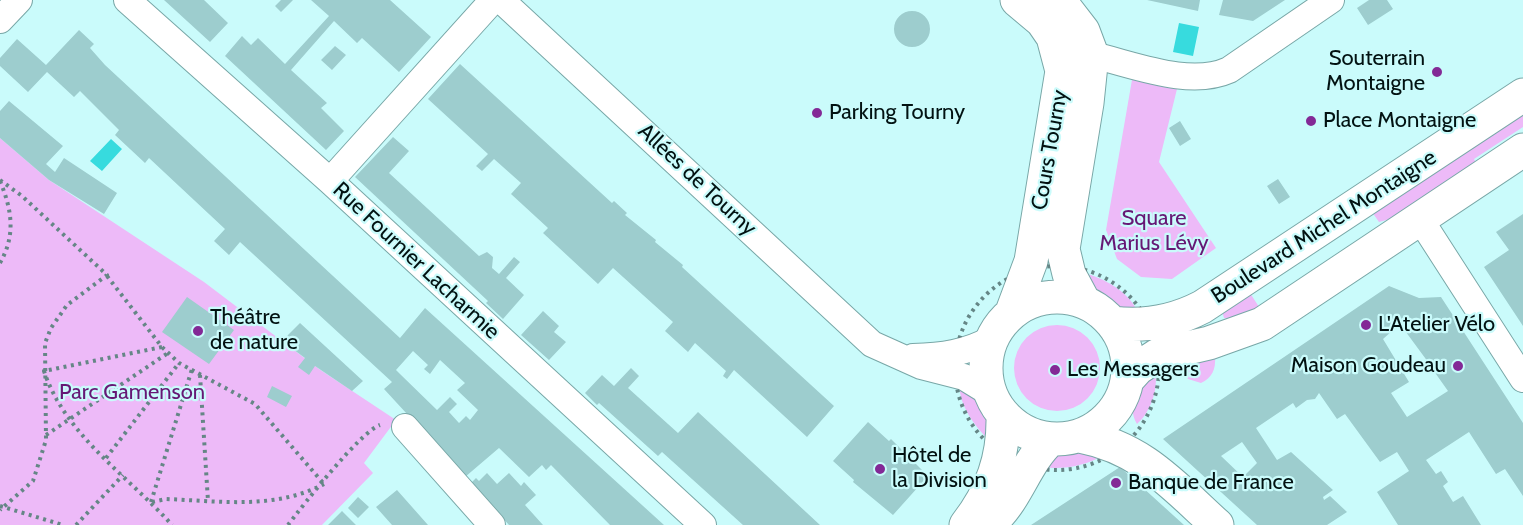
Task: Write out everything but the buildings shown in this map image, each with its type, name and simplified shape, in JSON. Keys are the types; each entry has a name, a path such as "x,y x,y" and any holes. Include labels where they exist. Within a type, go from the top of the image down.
{"main road":[{"name":"Cours Tourny","path":"1012,312 1028,270 1062,71 1053,37 1042,21 1017,0"},
{"name":"Cours Tourny","path":"1059,0 1083,31 1092,55 1087,103 1063,249 1066,267 1084,302"},
{"name":"Boulevard Michel Montaigne","path":"1125,389 1154,340 1173,320 1202,307 1523,95"},
{"name":"Boulevard Michel Montaigne","path":"1113,323 1154,340 1209,343 1262,324 1523,150"},
{"path":"987,525 1009,502 1015,459 986,375 986,357 992,339 1012,312 1031,302 1048,297 1066,297 1084,302 1100,311 1113,323 1126,349 1125,418 1128,442 1217,525"},
{"path":"966,525 1015,459 1097,428 1111,416 1125,389"},
{"path":"996,404 1028,434 1128,442"}],"street":[{"path":"0,20 19,0"},
{"name":"Rue Fournier Lacharmie","path":"127,0 330,181 703,525"},
{"path":"330,181 493,0"},
{"name":"Allées de Tourny","path":"501,0 860,333 880,349 921,366 956,364 996,404"},
{"path":"1092,55 1191,78 1214,77 1332,0"},
{"path":"1420,219 1523,379"},
{"path":"956,364 973,349 992,339"},
{"path":"405,427 492,525"}],"path":[{"path":"0,180 8,198 12,226 7,250 0,263"},
{"path":"0,180 22,196 106,275 168,353 179,363 255,404 324,484"},
{"path":"1066,267 1094,273 1110,281 1137,304 1154,340 1158,388 1145,422 1128,442 1103,460 1080,468 1049,471 1015,459 979,435 970,422 957,392 956,364 962,330 980,301 1007,279 1028,270 1066,267"},
{"path":"0,508 33,481 46,435 45,343 51,328 67,305 106,275"},
{"path":"44,371 162,347"},
{"path":"46,435 168,353"},
{"path":"106,458 179,363"},
{"path":"151,502 192,369"},
{"path":"44,371 51,392 84,439 123,474 172,525"},
{"path":"200,374 208,501"},
{"path":"288,525 324,484 332,470 371,429 384,424 405,427"},
{"path":"76,525 123,474"},
{"path":"151,502 166,499 272,501 301,496 324,484"},
{"path":"0,508 63,525"}],"green space":[{"name":"Square Marius Lévy","path":"1133,74 1178,85 1159,162 1216,248 1172,279 1141,277 1117,259 1106,230"},
{"path":"1523,113 1523,127 1474,159 1477,165 1390,219 1379,222 1372,212"},
{"name":"Parc Gamenson","path":"0,138 49,180 204,282 319,369 396,420 364,463 373,473 322,525 0,525"},
{"path":"1083,273 1099,278 1115,287 1129,299 1138,313 1120,309 1106,300"},
{"path":"1250,293 1261,310 1229,319 1224,318 1222,311"},
{"path":"1057,325 1073,329 1087,338 1096,352 1100,368 1096,384 1087,398 1073,407 1057,411 1041,407 1027,398 1018,384 1014,368 1018,352 1027,338 1041,329"},
{"path":"1215,357 1212,373 1201,383 1188,379 1176,364"},
{"path":"1154,368 1156,383 1153,398 1146,413 1137,424 1133,409 1136,394"},
{"path":"960,385 976,397 984,408 990,441 974,423 965,408"},
{"path":"1075,451 1104,455 1074,466 1041,467 1056,453"}],"water":[{"path":"1179,23 1199,27 1193,56 1173,52"},
{"path":"111,139 122,149 102,171 90,161"}],"place":[{"name":"Souterrain Montaigne","path":"1437,72"},
{"name":"Parking Tourny","path":"817,113"},
{"name":"Place Montaigne","path":"1311,121"},
{"name":"L'Atelier Vélo","path":"1366,325"},
{"name":"Théâtre de nature","path":"198,331"},
{"name":"Maison Goudeau","path":"1458,366"},
{"name":"Les Messagers","path":"1055,370"},
{"name":"Hôtel de la Division","path":"880,469"},
{"name":"Banque de France","path":"1116,483"}]}
